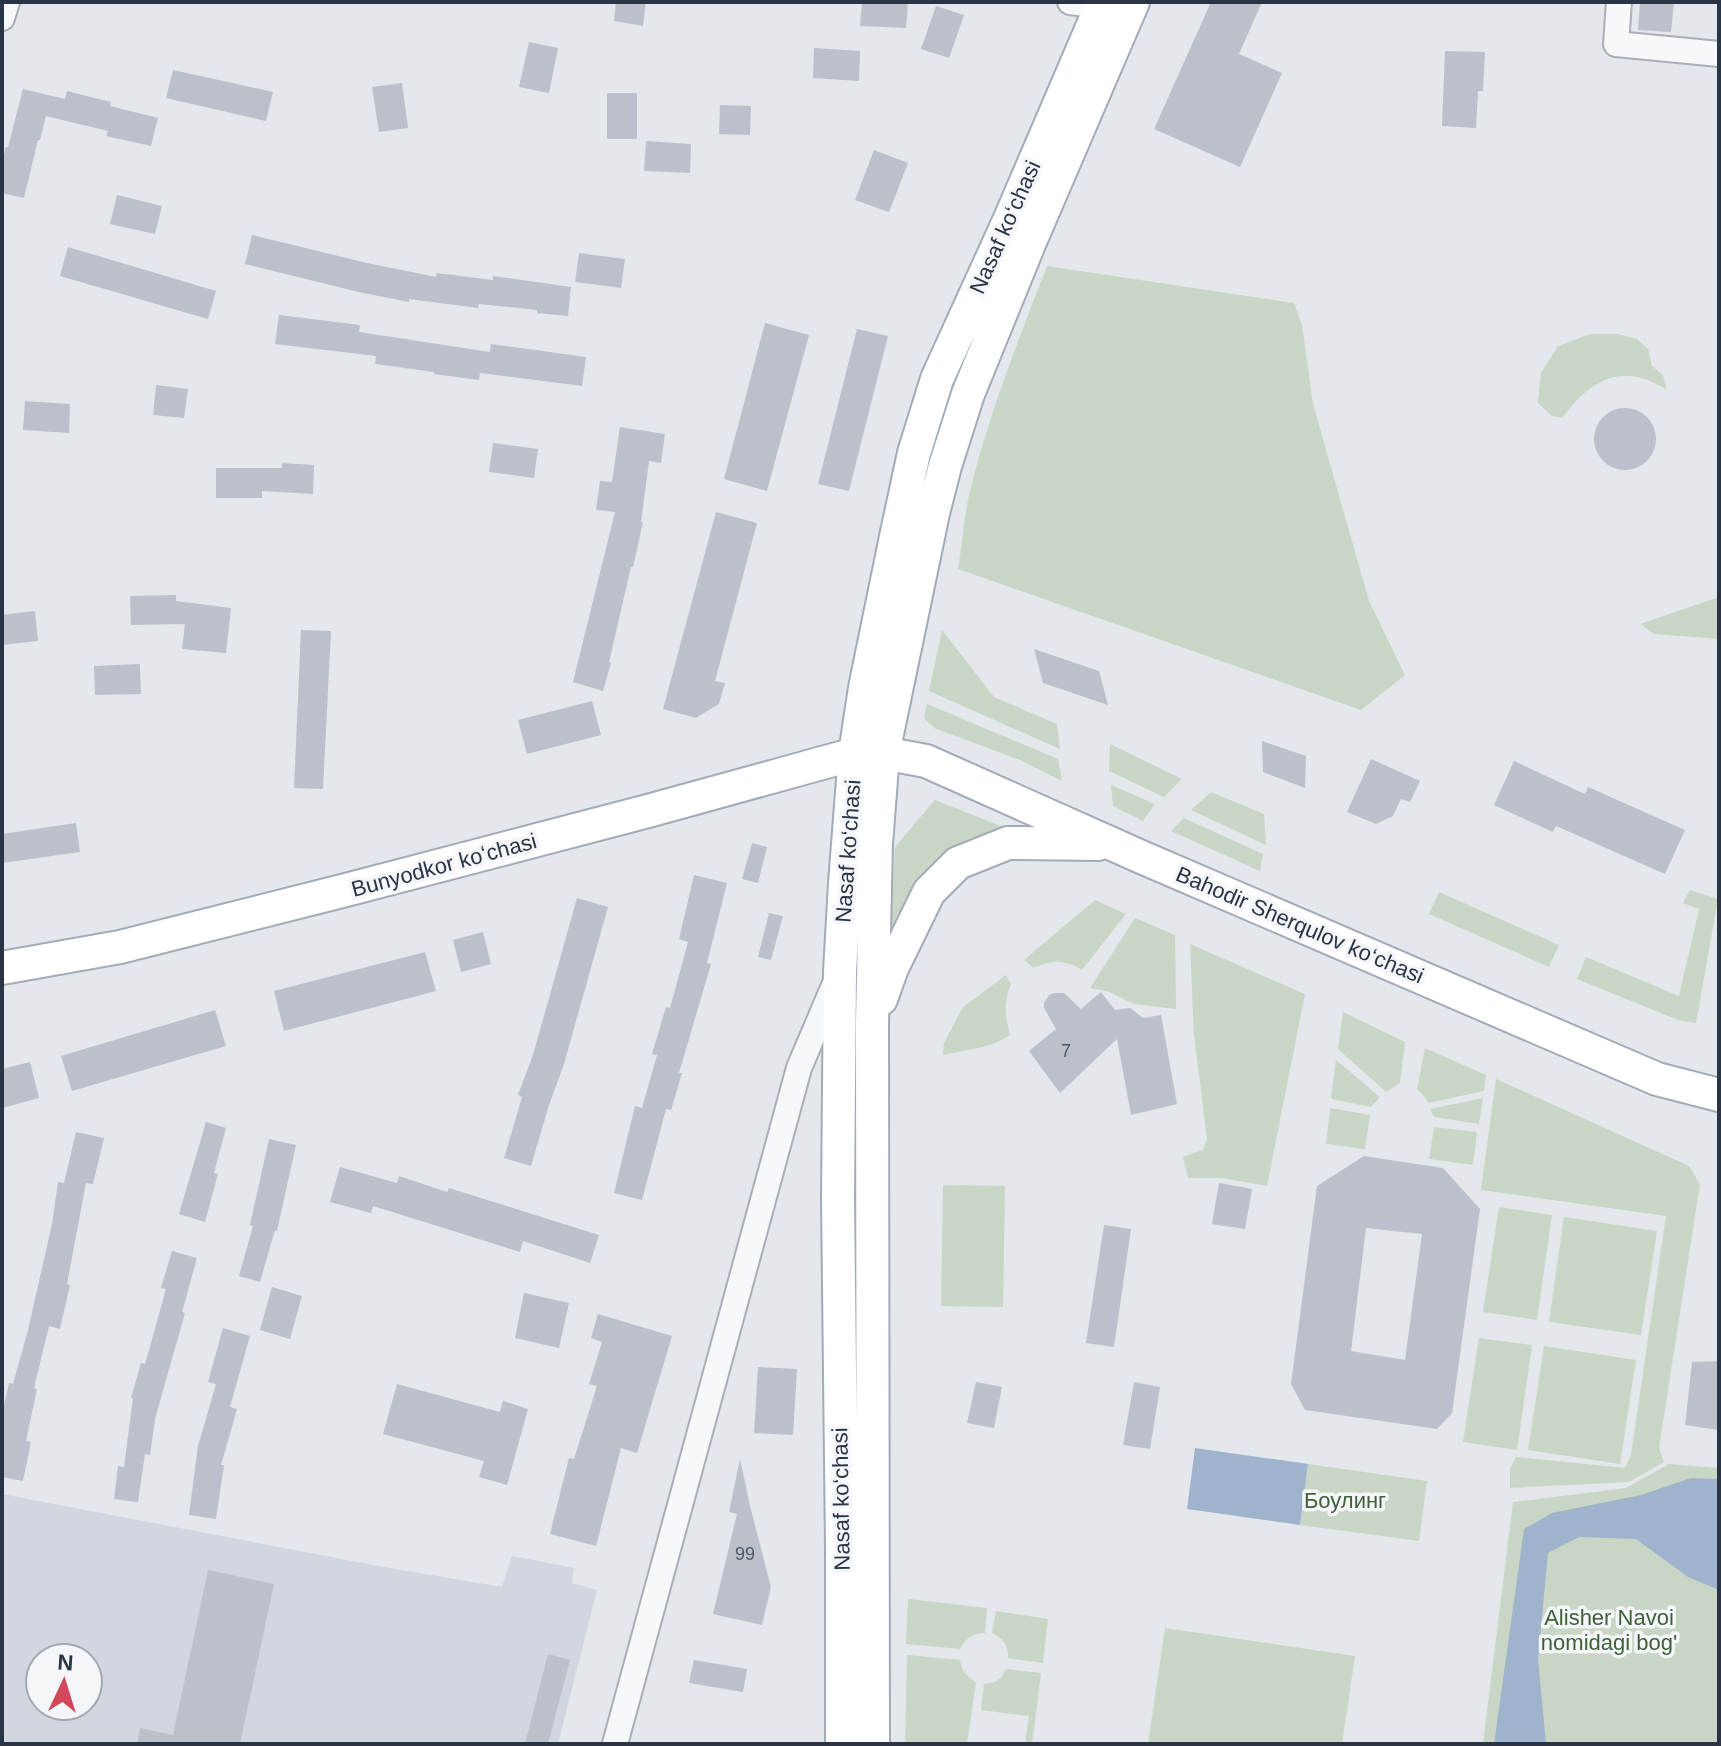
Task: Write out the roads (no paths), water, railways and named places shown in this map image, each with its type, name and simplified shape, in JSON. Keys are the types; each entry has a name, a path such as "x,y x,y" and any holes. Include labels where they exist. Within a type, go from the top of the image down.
{"main road":[{"name":"Nasaf ko‘chasi","path":"842,1744 838,1215 840,972 845,883 869,754 945,466 968,394 1133,2"},
{"name":"Nasaf ko‘chasi","path":"873,1744 872,1024 876,844 865,688 914,453 937,379 1009,221 1092,3"},
{"name":"Bahodir Sherqulov ko‘chasi","path":"869,754 926,761 1657,1079 1719,1095"},
{"name":"Bunyodkor koʻchasi","path":"2,968 120,947 869,754"},
{"path":"872,1024 892,968 929,892 958,863 1008,843 1112,844"}],"street":[{"path":"2,18 7,2"},
{"path":"1619,2 1616,44 1719,54"},
{"path":"615,1744 799,1068 840,972"}],"water":[{"path":"1195,1448 1308,1464 1300,1525 1187,1509"},
{"path":"1691,1478 1719,1479 1719,1590 1688,1577 1636,1539 1579,1537 1548,1553 1538,1659 1546,1744 1494,1744 1524,1529 1552,1513 1641,1495"}],"park label":[{"name":"Боулинг","path":"1345,1500"},
{"name":"Alisher Navoi nomidagi bog'","path":"1609,1630"}]}
